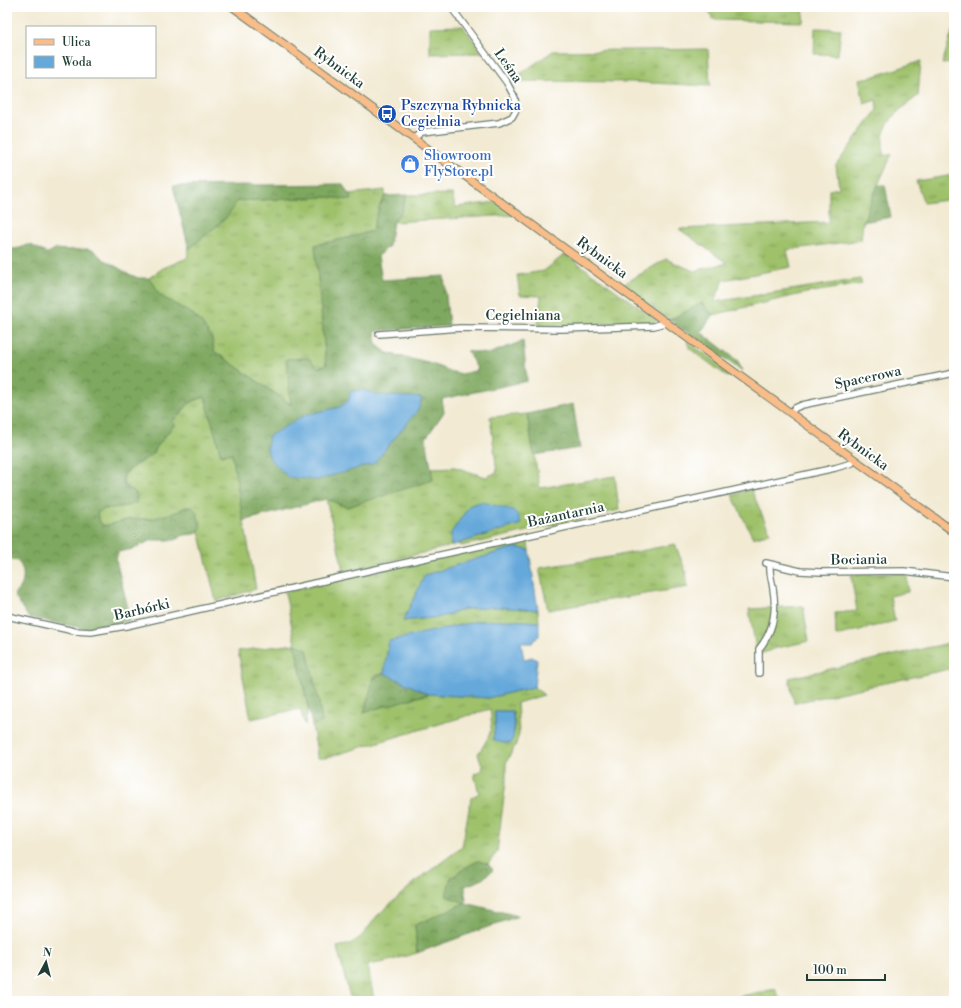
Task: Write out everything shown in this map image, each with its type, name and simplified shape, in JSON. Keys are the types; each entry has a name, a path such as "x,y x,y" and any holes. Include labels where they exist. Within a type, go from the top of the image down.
{"main road":[{"name":"Rybnicka","path":"233,7 954,532"}],"street":[{"name":"Leśna","path":"414,138 422,132 429,130 499,123 512,117 516,110 515,98 507,83 451,7"},
{"name":"Cegielniana","path":"379,334 460,328 654,326 667,322"},
{"name":"Spacerowa","path":"790,413 802,404 954,373"},
{"name":"Bażantarnia","path":"281,591 835,468 852,463 854,460"},
{"name":"Bociania","path":"760,673 759,650 772,629 775,604 768,564 800,571 904,571 954,577"},
{"name":"Barbórki","path":"7,616 74,631 91,632 281,591"}],"green space":[{"path":"708,7 804,7 803,22 715,20 711,17"},
{"path":"463,26 482,53 430,54 430,27"},
{"path":"954,26 954,63 942,64"},
{"path":"815,28 841,29 838,55 814,54"},
{"path":"708,49 710,86 632,82 510,81 553,51"},
{"path":"921,61 918,96 896,114 885,130 883,137 884,156 892,154 863,222 861,240 787,250 791,267 724,280 714,302 860,279 862,284 806,293 713,315 702,303 669,320 622,285 666,259 694,271 727,263 679,229 829,222 829,190 839,188 836,165 877,110 876,100 864,104 859,79 872,77"},
{"path":"954,175 954,199 924,203 916,181"},
{"path":"343,184 352,200 327,197 237,201 227,217 189,249 173,186"},
{"path":"878,185 885,185 891,217 863,222"},
{"path":"385,190 385,196 380,205 372,231 315,245 326,366 318,368 292,405 214,351 212,339 201,322 194,315 159,295 149,278 163,268 187,258 189,249 227,217 237,201 327,197 351,200 348,194"},
{"path":"452,194 455,207 497,202 514,215 393,222 401,212 407,195"},
{"path":"407,195 401,212 393,222 389,246 378,256 382,280 444,276 449,326 375,331 376,344 387,353 432,364 449,371 462,374 478,370 467,351 488,354 523,341 527,381 442,399 444,412 426,438 433,480 347,507 326,499 243,521 232,453 221,455 205,397 194,401 185,407 181,414 176,416 173,421 174,425 153,453 129,469 123,477 124,486 133,490 136,494 136,503 106,509 97,513 103,526 130,519 151,519 177,512 186,507 192,507 197,513 201,527 195,534 184,535 175,540 152,540 133,549 118,552 116,560 131,620 92,630 28,617 14,595 23,582 21,565 13,559 7,558 7,247 13,249 31,245 48,253 55,249 87,249 94,251 103,259 129,274 138,278 149,278 159,295 194,315 201,322 212,339 214,351 291,405 286,359 309,358 318,368 326,365 315,245 372,231 380,205 385,196","holes":["364,390 377,395 422,398 305,415 340,407"]},
{"path":"565,254 657,320 654,323 538,325 541,296 520,295 517,275 544,271"},
{"path":"702,303 713,315 701,332 738,361 742,371 669,320"},
{"path":"687,341 732,373 728,377 689,348"},
{"path":"205,397 221,455 232,453 256,589 216,601 199,531 201,522 186,507 177,512 151,519 130,519 103,526 97,513 101,510 131,505 136,493 124,486 123,480 125,474 154,452 175,419 186,407 197,399"},
{"path":"573,404 580,448 534,455 527,414"},
{"path":"527,414 540,488 615,476 619,510 462,546 457,544 521,524 482,502 470,505 451,533 451,546 344,572 326,499 347,507 432,480 431,468 455,467 486,477 497,472 490,417"},
{"path":"751,489 770,533 753,538 732,495"},
{"path":"527,538 529,550 515,547 425,575 403,621 440,617 465,609 497,607 538,610 539,622 512,620 478,621 389,641 384,673 374,677 364,712 428,694 488,698 534,687 544,695 517,703 519,733 516,744 506,763 506,781 497,852 488,864 478,861 450,879 466,903 415,925 417,953 368,965 374,1001 351,1001 337,947 350,944 362,936 377,916 415,882 462,847 471,798 479,793 474,774 483,769 478,754 490,733 490,709 325,758 317,758 312,725 322,722 307,649 295,644 285,592","holes":["495,711 513,711 515,726 511,743 503,743 493,739"]},
{"path":"675,544 686,572 688,587 548,610 539,568 610,557"},
{"path":"903,573 907,576 908,592 890,596 895,621 836,636 835,613 857,611 851,575"},
{"path":"803,606 809,641 777,648 757,655 749,609"},
{"path":"954,642 954,668 794,703 789,678"},
{"path":"295,644 308,709 305,725 300,709 251,719 238,651"},
{"path":"295,644 307,649 319,702 322,722 312,725"},
{"path":"384,673 428,694 364,712 374,677"},
{"path":"478,861 488,864 493,870 481,880 465,886 466,903 518,916 417,953 415,925 465,903 446,896 450,879 466,867"},
{"path":"775,989 781,1001 719,1001"}],"water":[{"path":"364,390 377,395 422,398 418,410 373,464 317,480 288,477 270,459 267,448 269,436 305,415 340,407 349,400 350,392"},
{"path":"482,502 513,510 518,515 521,524 451,546 451,533 470,505"},
{"path":"515,547 529,550 538,610 497,607 465,609 440,617 403,621 425,575"},
{"path":"512,620 539,622 539,636 532,643 521,643 524,659 532,657 537,660 534,687 488,698 428,694 384,673 389,641 478,621"},
{"path":"495,711 512,711 514,731 511,743 493,739"}],"place":[{"name":"Pszczyna Rybnicka Cegielnia","path":"387,114"},
{"name":"Showroom FlyStore.pl","path":"410,164"}]}
